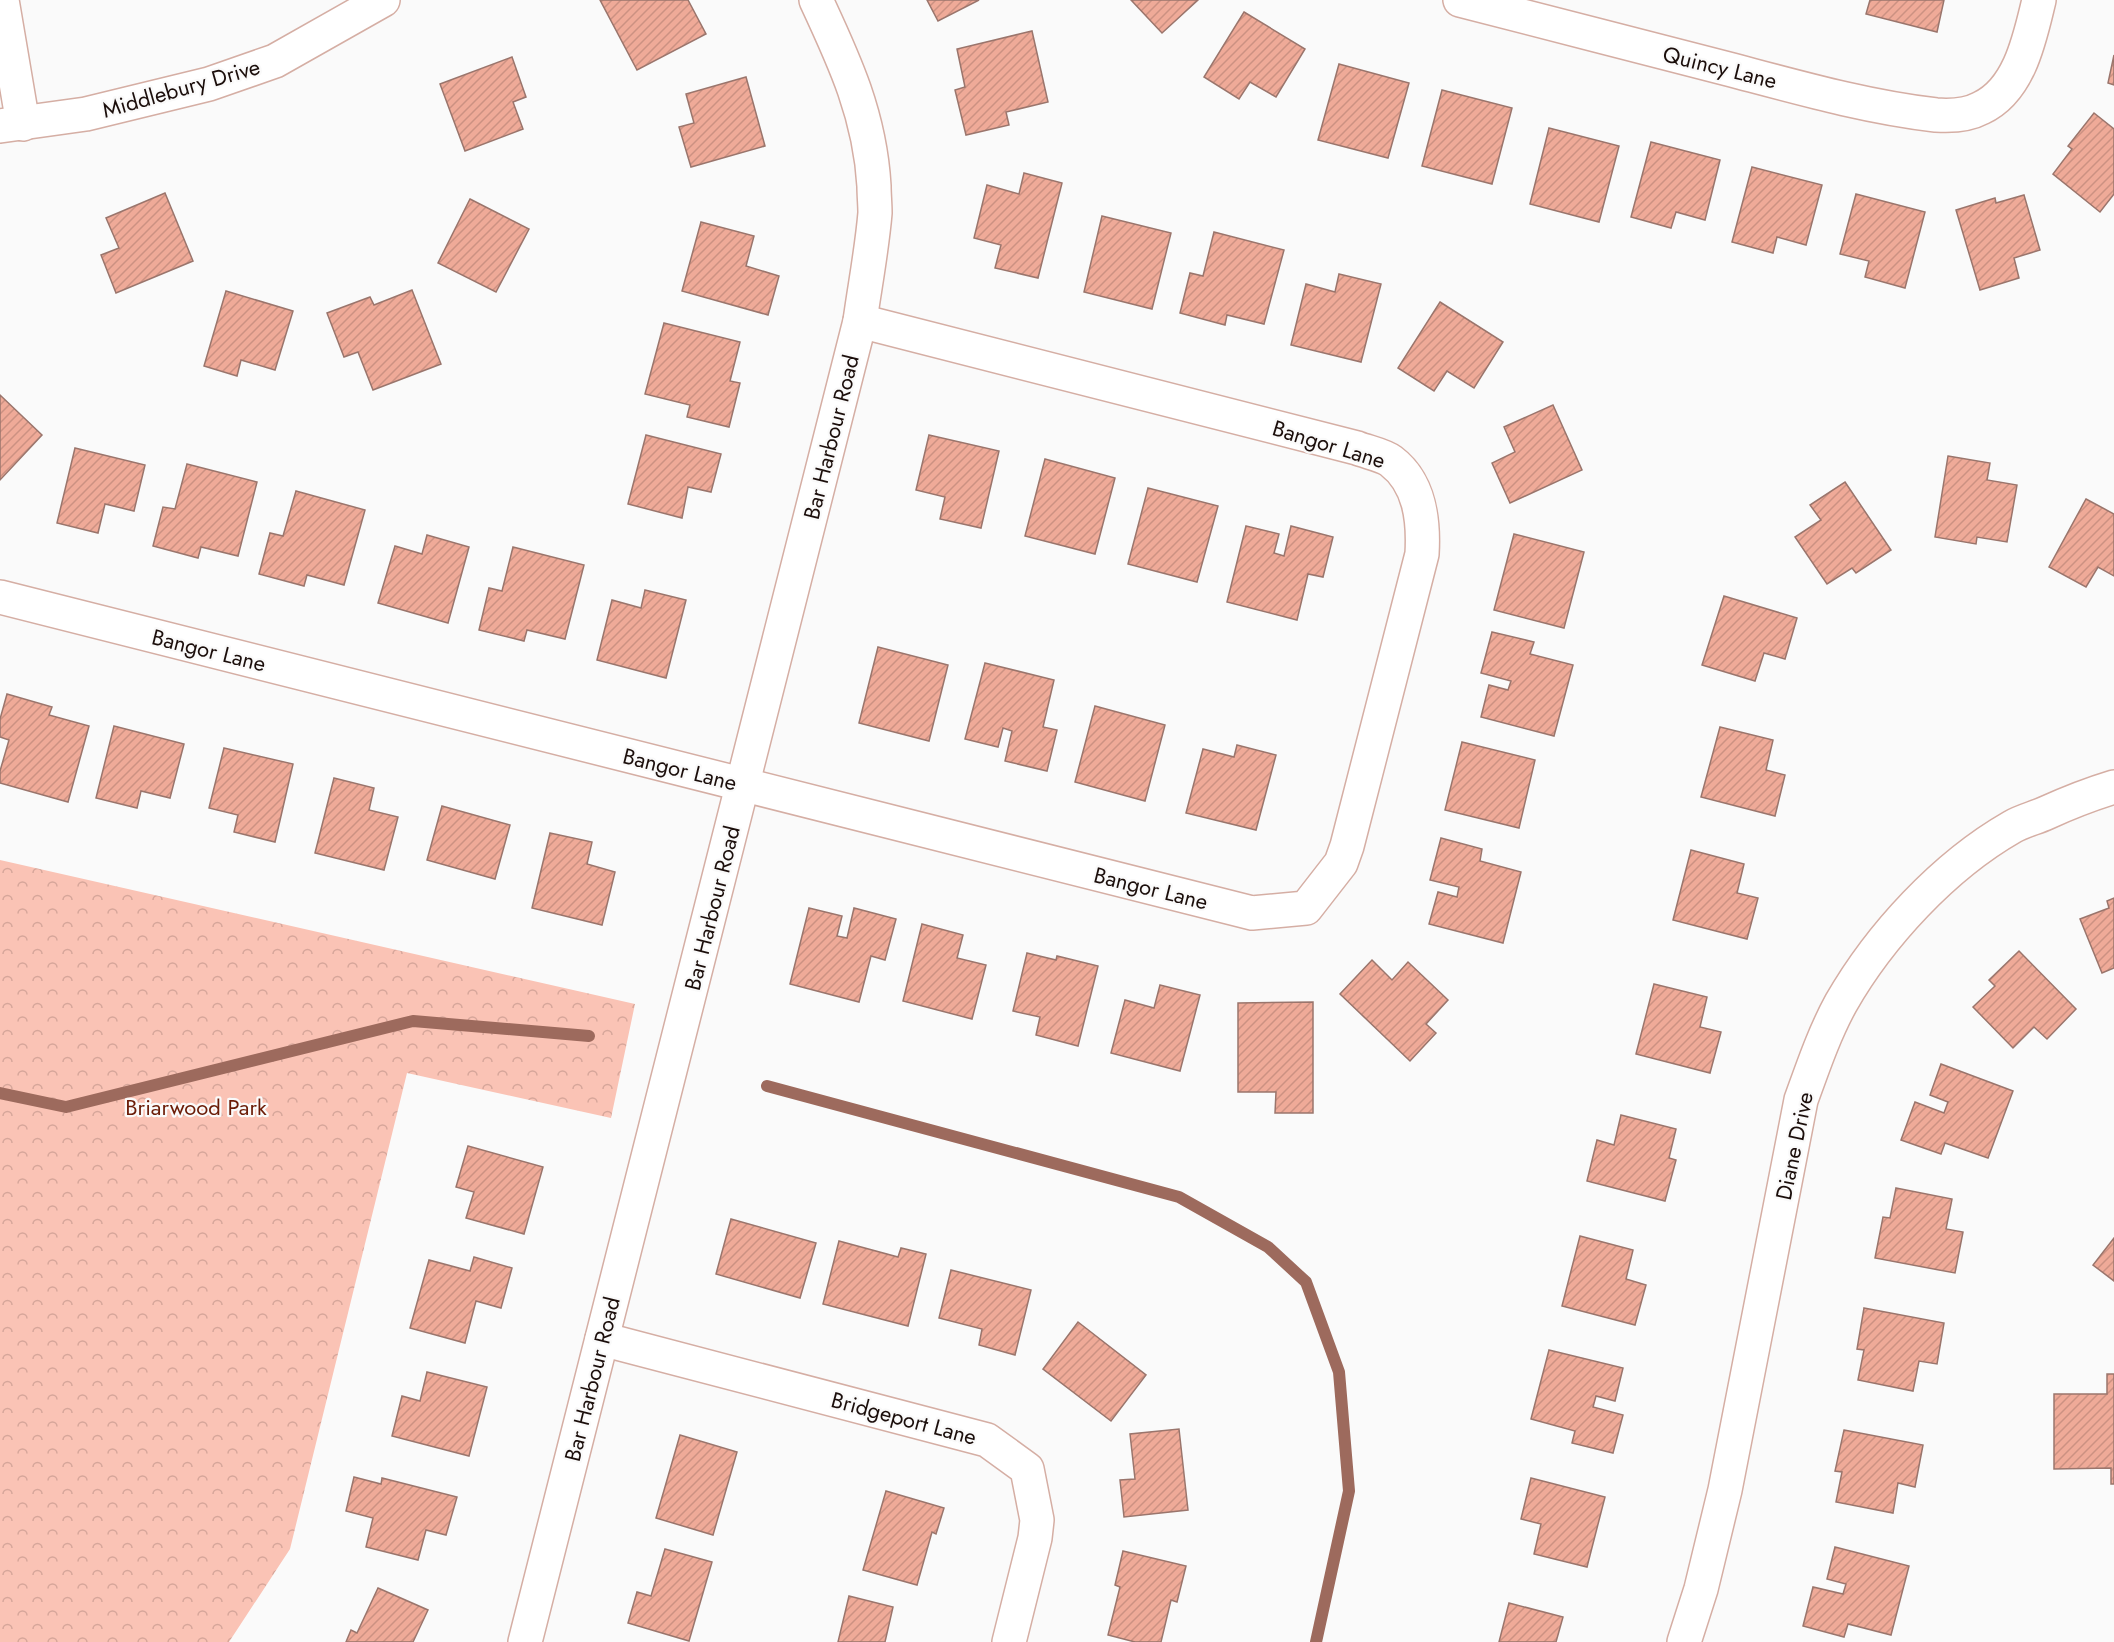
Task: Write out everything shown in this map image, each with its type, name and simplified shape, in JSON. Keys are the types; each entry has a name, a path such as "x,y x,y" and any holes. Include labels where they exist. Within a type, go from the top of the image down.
{"street":[{"path":"2,0 11,125"},
{"name":"Middlebury Drive","path":"11,125 86,114 209,84 275,61 383,0"},
{"name":"Bar Harbour Road","path":"525,1642 860,321 875,212 869,145 858,96 846,63 816,0"},
{"name":"Quincy Lane","path":"1460,0 1866,105 1938,115 1961,114 1982,108 2000,93 2018,69 2027,48 2039,0"},
{"name":"Bangor Lane","path":"0,597 1252,913 1305,908 1341,863 1347,846 1422,554 1422,528 1412,482 1390,460 1357,448 860,321"},
{"name":"Diane Drive","path":"1684,1642 1701,1589 1725,1490 1801,1100 1822,1041 1836,1013 1857,978 1894,929 1937,883 2013,826 2114,787"},
{"name":"Bridgeport Lane","path":"602,1339 987,1440 1027,1469 1037,1520 1035,1538 1009,1642"}],"green space":[{"name":"Briarwood Park","path":"0,860 635,1004 611,1118 407,1073 290,1549 229,1642 0,1642"}],"building":[{"path":"600,0 688,0 706,34 637,70"},
{"path":"927,0 979,0 938,21"},
{"path":"1131,0 1198,0 1162,33"},
{"path":"1870,0 1944,0 1937,32 1866,14"},
{"path":"1244,12 1305,49 1276,97 1250,82 1239,99 1204,77"},
{"path":"1032,31 1048,102 1006,112 1009,125 966,135 955,90 965,87 957,49"},
{"path":"2114,55 2114,85 2108,83"},
{"path":"512,57 526,97 513,102 523,129 465,151 440,84"},
{"path":"1339,64 1409,83 1388,158 1318,140"},
{"path":"746,77 765,146 691,167 679,127 694,123 686,94"},
{"path":"1442,90 1512,108 1492,184 1422,166"},
{"path":"2094,113 2114,129 2114,194 2100,212 2053,174 2072,149 2068,146"},
{"path":"1549,128 1619,146 1599,222 1530,204"},
{"path":"1651,142 1720,160 1705,220 1676,212 1671,228 1631,217"},
{"path":"1752,167 1822,185 1806,245 1777,237 1773,253 1732,242"},
{"path":"1024,173 1062,183 1038,278 995,268 1001,245 974,238 987,185 1019,194"},
{"path":"165,193 193,261 116,293 101,255 119,248 106,218"},
{"path":"1856,194 1925,212 1905,288 1865,277 1869,261 1840,254"},
{"path":"2024,195 2040,250 2014,258 2019,278 1980,290 1956,210 1995,198 1996,203"},
{"path":"470,199 529,229 496,292 438,263"},
{"path":"1102,216 1171,233 1152,309 1084,292"},
{"path":"701,222 754,236 746,266 779,276 768,315 682,291"},
{"path":"1214,232 1284,250 1264,324 1227,315 1225,325 1180,313 1190,273 1203,276"},
{"path":"1339,274 1381,284 1361,362 1291,345 1306,284 1335,292"},
{"path":"412,290 441,364 373,390 358,352 344,357 327,313 370,297 374,305"},
{"path":"226,291 293,311 275,370 241,360 237,376 204,366"},
{"path":"1440,302 1503,342 1474,388 1447,371 1434,391 1398,368"},
{"path":"664,323 740,342 730,381 740,383 729,427 687,417 690,405 645,394"},
{"path":"0,395 42,435 0,480"},
{"path":"1553,405 1582,470 1510,503 1492,463 1515,452 1504,427"},
{"path":"646,435 721,454 711,492 688,487 682,518 628,504"},
{"path":"929,435 999,451 981,528 940,519 945,497 916,490"},
{"path":"75,448 145,465 134,511 105,504 98,533 57,523"},
{"path":"1948,456 1990,463 1987,480 2017,485 2007,542 1977,537 1976,544 1935,537"},
{"path":"1045,459 1115,478 1095,554 1025,536"},
{"path":"187,464 257,482 238,556 201,547 198,558 153,546 163,507 175,509"},
{"path":"1845,482 1891,550 1856,573 1852,568 1827,584 1795,537 1821,520 1810,505"},
{"path":"1148,488 1218,506 1197,582 1128,564"},
{"path":"296,491 365,510 344,585 307,575 304,586 259,574 270,533 283,536"},
{"path":"2086,499 2114,514 2114,576 2098,567 2086,587 2049,567"},
{"path":"1246,526 1279,534 1274,553 1284,556 1291,526 1333,537 1323,577 1308,574 1297,620 1227,602"},
{"path":"1514,534 1584,552 1564,628 1494,610"},
{"path":"427,535 469,547 448,623 378,603 395,546 422,554"},
{"path":"513,547 584,565 565,639 527,630 524,641 479,630 489,588 502,591"},
{"path":"645,590 686,600 666,678 597,660 612,600 641,608"},
{"path":"1724,596 1797,618 1785,659 1764,653 1755,681 1702,665"},
{"path":"1492,632 1534,642 1530,654 1573,665 1554,736 1481,717 1489,685 1508,690 1511,681 1481,673"},
{"path":"878,647 948,665 929,741 859,723"},
{"path":"985,663 1054,680 1043,727 1057,730 1047,771 1005,761 1012,731 1003,728 998,747 965,739"},
{"path":"7,694 52,707 49,715 89,726 68,802 0,783 0,771 9,740 0,737 0,719"},
{"path":"1095,706 1165,725 1145,801 1075,782"},
{"path":"114,726 184,744 170,798 141,791 137,808 96,798"},
{"path":"1720,727 1773,740 1766,770 1785,775 1775,816 1701,797"},
{"path":"1462,742 1535,760 1519,828 1445,810"},
{"path":"1237,745 1276,755 1256,830 1186,813 1203,749 1234,757"},
{"path":"224,748 293,764 275,842 234,832 238,815 209,808"},
{"path":"334,778 374,788 369,810 398,817 384,870 315,853"},
{"path":"442,806 510,825 495,879 427,860"},
{"path":"550,833 592,842 587,864 615,872 602,925 532,908"},
{"path":"1441,838 1482,849 1480,861 1521,872 1503,943 1429,924 1438,892 1457,897 1459,887 1430,880"},
{"path":"1691,850 1744,864 1737,893 1758,898 1747,939 1673,920"},
{"path":"2114,898 2114,968 2102,973 2080,919 2109,908 2107,901"},
{"path":"809,908 842,916 837,936 847,938 854,908 896,919 885,960 871,956 859,1002 790,984"},
{"path":"922,924 963,935 957,958 986,965 972,1019 903,1001"},
{"path":"2019,951 2076,1009 2047,1039 2034,1027 2013,1048 1973,1007 1995,986 1989,980"},
{"path":"1027,953 1056,960 1057,956 1098,966 1078,1046 1036,1035 1040,1017 1013,1011"},
{"path":"1372,960 1392,980 1408,962 1448,1000 1426,1024 1436,1033 1410,1061 1340,994"},
{"path":"1654,984 1707,997 1700,1027 1721,1032 1710,1073 1636,1054"},
{"path":"1160,985 1200,995 1180,1071 1111,1053 1125,1000 1154,1008"},
{"path":"1313,1002 1313,1113 1275,1113 1276,1092 1238,1092 1238,1003"},
{"path":"1941,1064 2013,1091 1988,1158 1945,1143 1941,1154 1901,1140 1915,1102 1944,1113 1948,1102 1930,1095"},
{"path":"1621,1115 1676,1129 1669,1158 1676,1160 1665,1201 1587,1181 1597,1140 1614,1145"},
{"path":"468,1146 543,1167 524,1234 466,1218 474,1192 456,1187"},
{"path":"1896,1188 1952,1199 1946,1229 1963,1232 1955,1273 1875,1258 1883,1217 1890,1218"},
{"path":"731,1219 816,1243 800,1298 716,1274"},
{"path":"1580,1236 1633,1250 1626,1279 1646,1285 1635,1325 1562,1306"},
{"path":"2114,1238 2114,1281 2093,1265"},
{"path":"839,1241 898,1257 901,1248 926,1254 908,1326 823,1304"},
{"path":"474,1257 512,1268 501,1308 476,1301 465,1343 410,1328 429,1260 470,1271"},
{"path":"951,1270 1031,1290 1015,1355 979,1345 982,1329 939,1318"},
{"path":"1864,1308 1944,1323 1937,1364 1919,1361 1913,1391 1858,1380 1864,1350 1857,1349"},
{"path":"1078,1322 1146,1375 1111,1421 1043,1369"},
{"path":"1549,1350 1623,1368 1615,1401 1596,1396 1593,1407 1623,1415 1613,1453 1572,1443 1575,1431 1531,1419"},
{"path":"427,1372 487,1387 469,1456 392,1436 402,1396 420,1401"},
{"path":"2107,1374 2114,1374 2114,1484 2111,1484 2111,1468 2054,1469 2054,1394 2107,1394"},
{"path":"1179,1429 1188,1510 1124,1517 1120,1480 1135,1479 1130,1434"},
{"path":"1844,1430 1923,1445 1915,1487 1898,1483 1893,1513 1836,1502 1842,1472 1835,1471"},
{"path":"680,1435 737,1452 713,1535 656,1518"},
{"path":"354,1477 381,1484 382,1478 457,1497 446,1535 426,1530 418,1560 366,1547 373,1518 346,1511"},
{"path":"1531,1478 1605,1497 1587,1567 1534,1554 1541,1524 1521,1519"},
{"path":"886,1491 944,1508 936,1534 932,1532 917,1585 863,1570"},
{"path":"1835,1547 1909,1566 1891,1635 1848,1624 1844,1637 1803,1626 1813,1587 1843,1594 1846,1584 1827,1579"},
{"path":"665,1549 712,1562 689,1641 628,1623 637,1592 651,1596"},
{"path":"1123,1551 1186,1566 1177,1602 1171,1600 1161,1642 1135,1642 1108,1635 1120,1587 1115,1585"},
{"path":"378,1588 428,1610 413,1642 346,1642 351,1630 357,1633"},
{"path":"849,1596 893,1607 885,1642 838,1642"},
{"path":"1509,1603 1563,1617 1556,1642 1499,1642"}],"waterway":[{"path":"0,1093 66,1107 413,1021 589,1036"},
{"path":"767,1086 1179,1197 1268,1247 1306,1282 1339,1372 1349,1491 1316,1642"}]}
